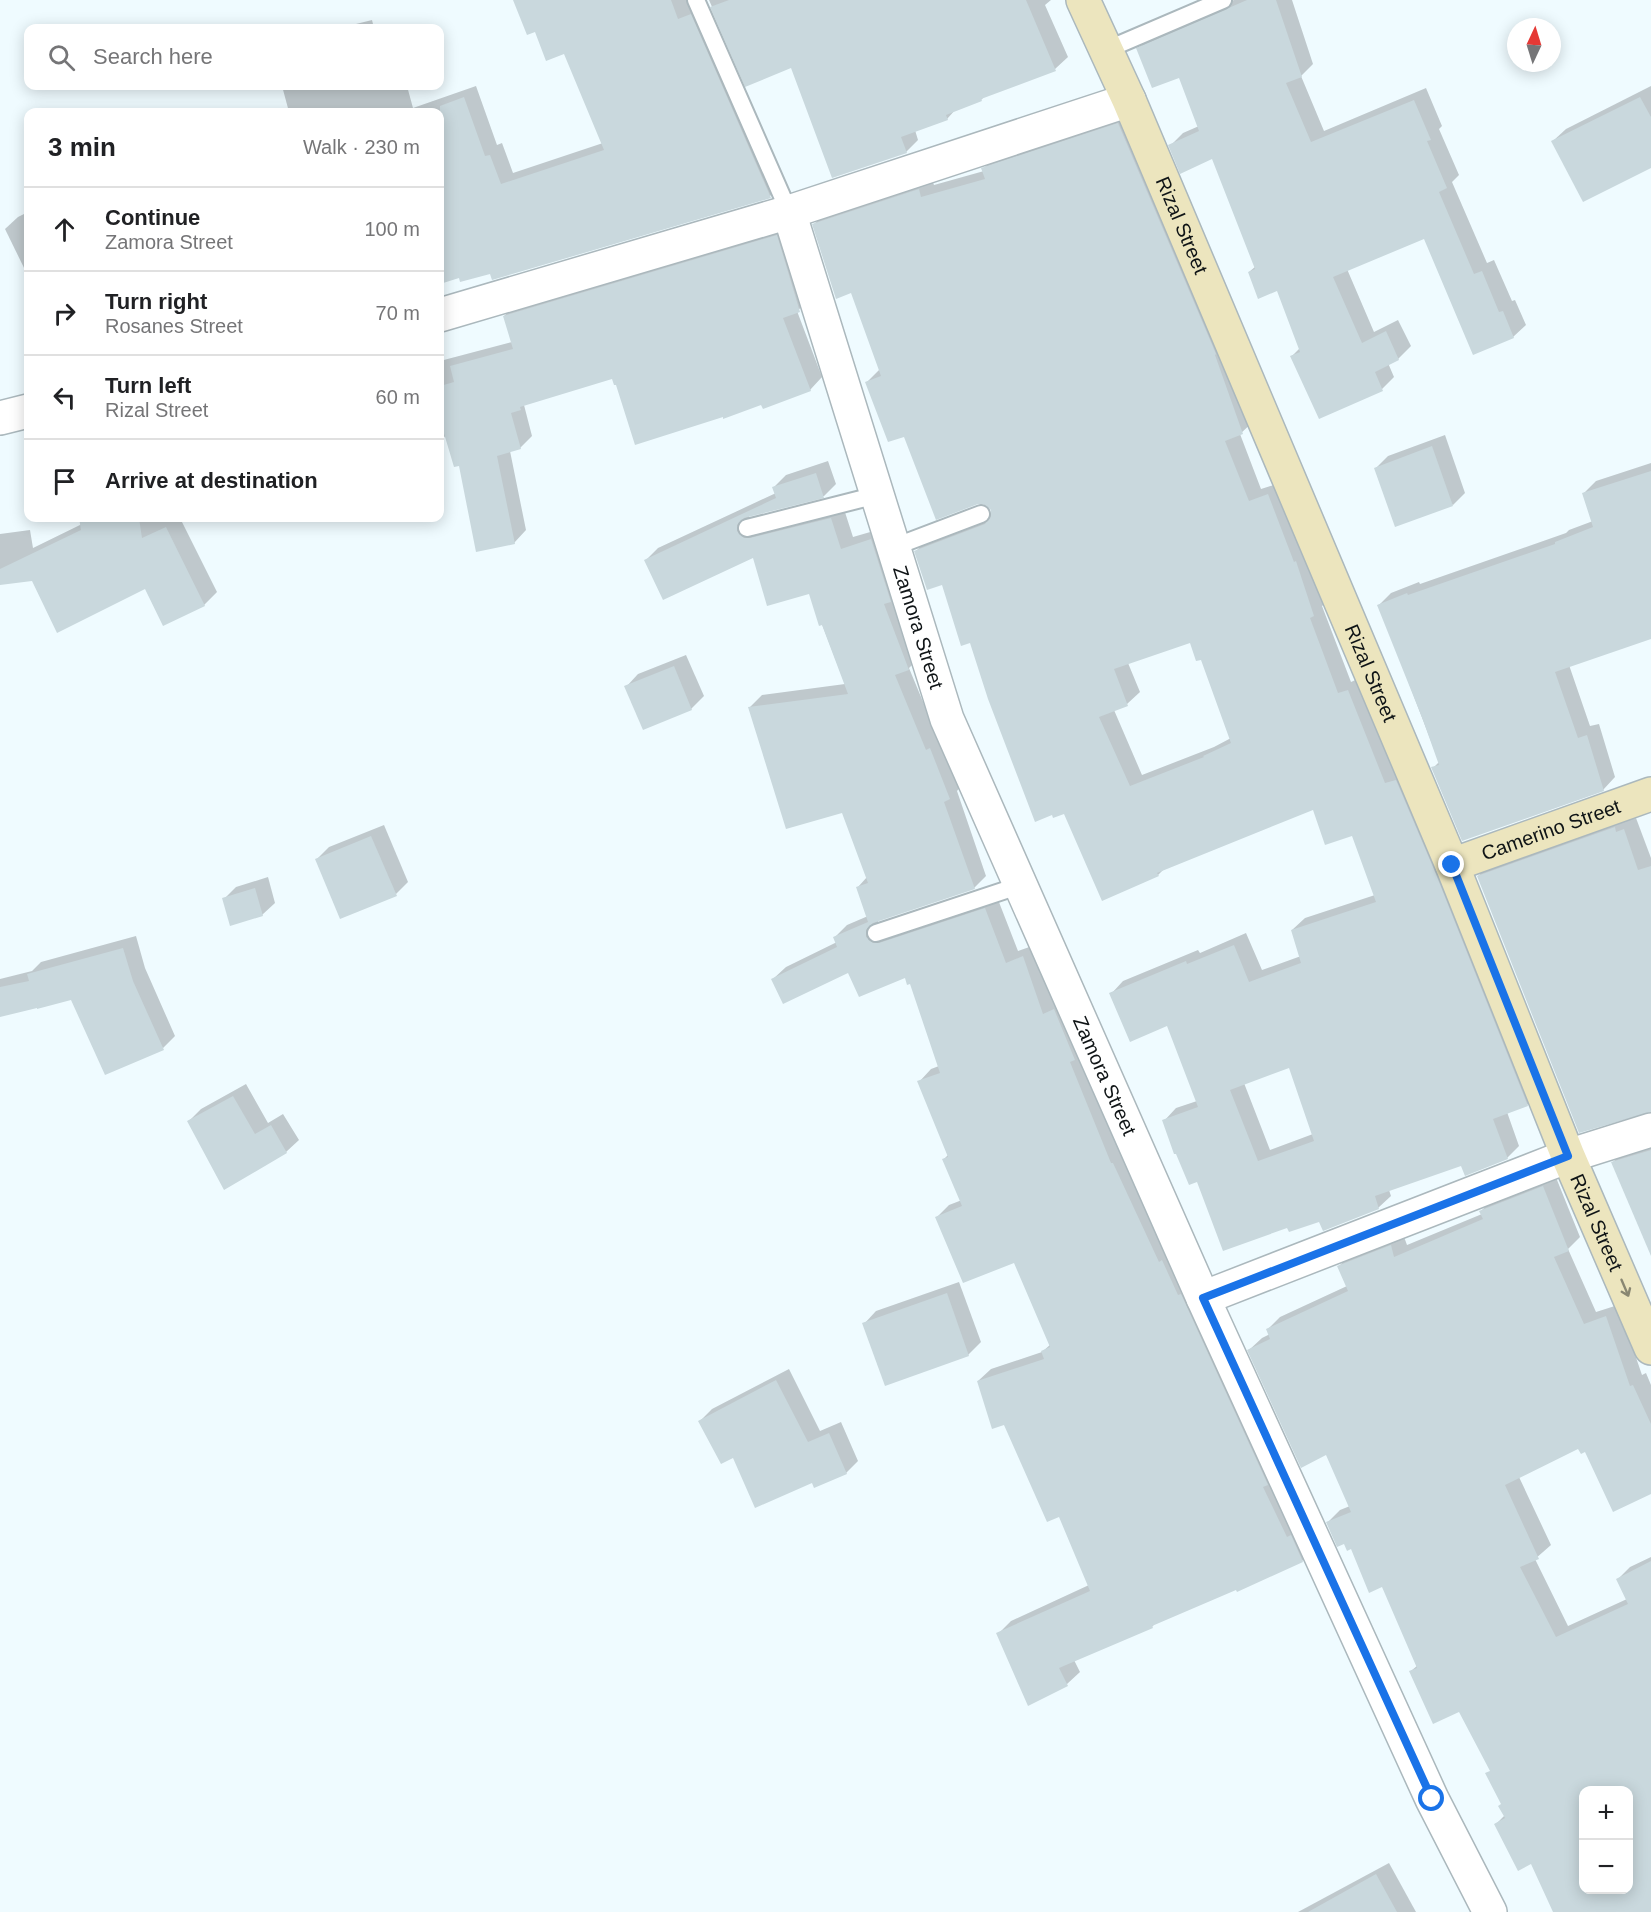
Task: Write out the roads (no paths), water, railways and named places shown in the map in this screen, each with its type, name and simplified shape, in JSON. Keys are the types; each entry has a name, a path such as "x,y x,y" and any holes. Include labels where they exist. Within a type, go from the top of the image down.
{"street":[{"name":"Rizal Street","path":"1083,0 1129,100 1452,865 1568,1156 1651,1348"},
{"path":"444,314 789,212 1129,100"},
{"name":"Zamora Street","path":"789,212 947,719 1203,1298 1432,1799 1490,1912"},
{"path":"0,418 24,412"},
{"name":"Camerino Street","path":"1452,865 1651,794"},
{"path":"1203,1298 1568,1156 1651,1130"}],"lane":[{"path":"696,0 789,212"},
{"path":"1106,50 1223,0"},
{"path":"747,528 877,495"},
{"path":"894,547 981,514"},
{"path":"876,933 1021,885"}]}
